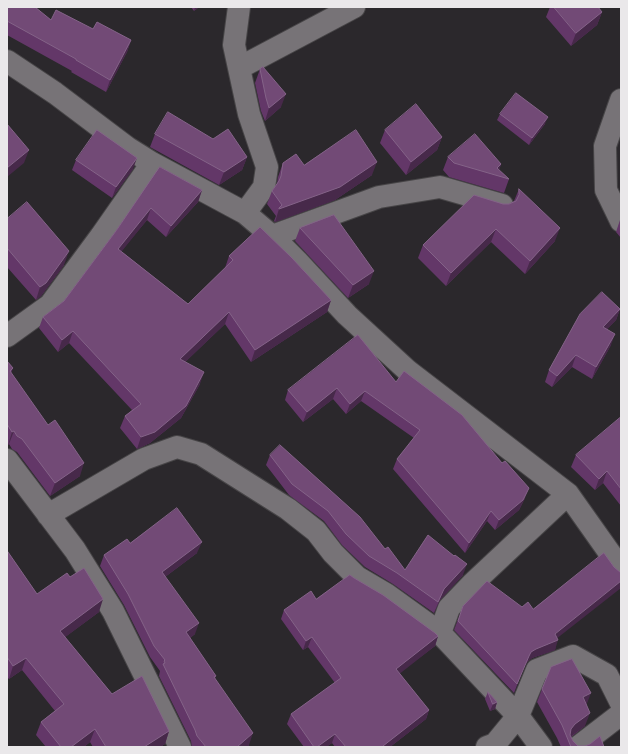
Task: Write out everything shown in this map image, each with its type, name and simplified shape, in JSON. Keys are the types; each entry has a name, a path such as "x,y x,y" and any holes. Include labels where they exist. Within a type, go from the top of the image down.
{"street":[{"path":"238,7 234,45 249,114 267,167 264,187 245,213"},
{"path":"239,68 354,7"},
{"path":"7,61 55,93 128,148 152,163 245,213 272,236 347,315 408,371 568,494 621,569"},
{"path":"621,100 605,146 606,190 621,220"},
{"path":"7,336 50,305 152,163"},
{"path":"272,236 378,197 440,187 502,205"},
{"path":"48,515 144,459 177,447 201,454 288,510 316,531 333,553 357,576 386,594 440,633 518,716 541,747"},
{"path":"7,460 75,550 113,611 180,747"},
{"path":"440,633 449,608 472,584 568,494"},
{"path":"487,747 495,744 518,716 537,670 573,656 607,675 621,703"},
{"path":"578,747 621,714"}],"building":[{"path":"7,7 35,7 51,20 56,10 93,29 97,22 131,40 110,80 76,59 7,21"},
{"path":"554,7 598,7 602,12 576,33"},
{"path":"263,67 286,94 269,108 260,69"},
{"path":"516,93 548,117 532,138 500,114"},
{"path":"416,104 442,137 411,162 385,130"},
{"path":"168,112 213,139 228,129 247,157 224,172 155,134"},
{"path":"7,124 29,150 7,168"},
{"path":"97,130 137,158 116,187 76,160"},
{"path":"356,130 377,162 340,187 279,209 282,205 272,191 281,176 283,163 296,154 304,165"},
{"path":"475,134 501,164 497,168 509,179 454,163 448,157"},
{"path":"160,167 202,190 171,226 151,208 118,249 188,304 233,260 229,256 260,227 292,258 331,300 255,350 229,312 180,359 204,372 186,406 155,432 141,437 125,416 141,404 73,331 62,340 43,317 64,301 116,231"},
{"path":"519,189 560,228 530,261 496,229 451,273 423,245 474,195 503,204 509,204 516,201 519,195"},
{"path":"27,202 69,251 46,283 40,287 7,248 7,219"},
{"path":"334,215 374,271 353,285 300,228"},
{"path":"602,292 620,309 603,327 615,334 596,367 576,355 557,376 549,370 580,314"},
{"path":"358,335 396,382 404,371 462,415 502,463 505,461 529,488 523,500 499,520 491,511 469,543 397,459 420,430 365,391 350,404 337,388 307,412 288,390"},
{"path":"7,361 13,368 10,371 48,425 55,420 84,463 55,483 22,439 17,436 14,431 12,432 7,424"},
{"path":"621,417 621,489 607,471 599,479 576,455"},
{"path":"280,445 360,517 385,549 388,547 405,570 428,535 454,556 455,555 467,564 444,589 438,602 397,573 369,556 346,534 328,511 292,484 270,455"},
{"path":"177,508 202,542 162,572 199,623 186,632 216,676 214,677 253,733 237,747 206,747 197,736 163,664 165,663 165,660 154,646 128,594 104,555 127,539 130,543"},
{"path":"8,552 37,594 67,573 70,577 84,568 103,599 60,631 112,694 142,676 169,731 144,747 106,747 95,729 71,747 61,747 41,722 64,704 26,658 13,666 7,657"},
{"path":"604,553 614,567 621,573 621,581 555,634 558,640 531,652 517,684 458,621 463,606 487,581 522,607 528,602 533,609"},
{"path":"350,575 383,595 438,636 396,669 429,710 383,746 384,747 346,747 335,734 317,747 314,747 291,714 341,678 312,637 306,641 284,610 311,591 316,599"},
{"path":"572,659 591,693 583,697 590,713 575,724 571,729 570,735 578,746 590,744 600,736 604,747 571,747 562,725 542,689 551,667"},
{"path":"488,692 497,702 493,704"}]}
